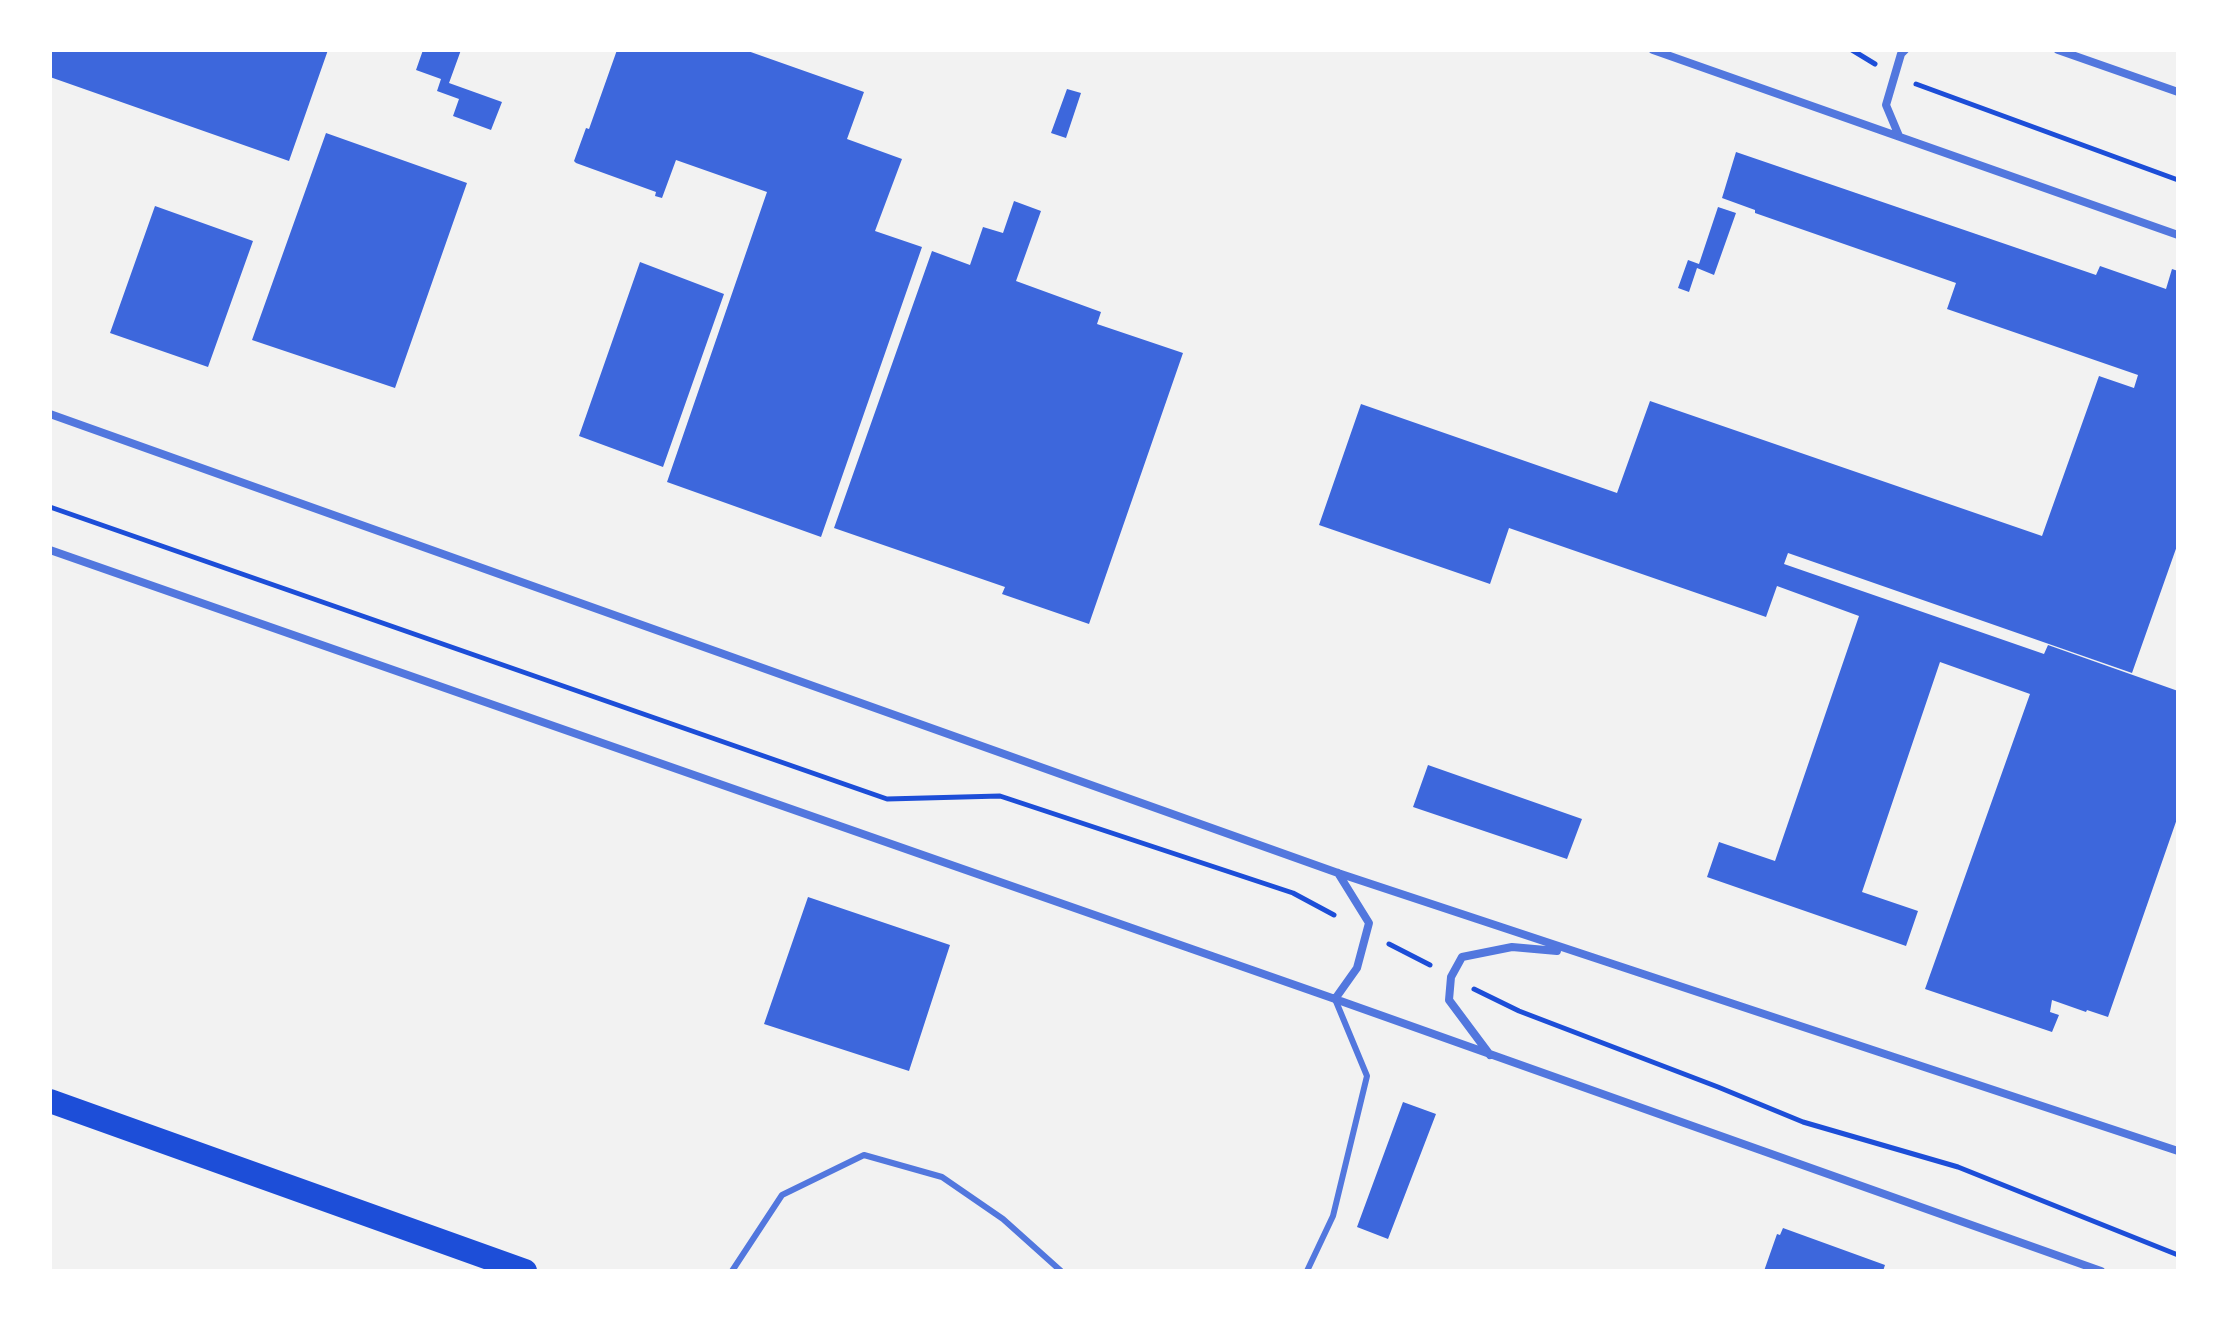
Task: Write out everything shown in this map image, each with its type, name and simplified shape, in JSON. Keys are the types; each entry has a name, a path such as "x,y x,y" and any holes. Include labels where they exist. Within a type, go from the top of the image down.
{"highway":[{"path":"50,1101 525,1271"}],"street":[{"path":"1657,52 1673,50"},
{"path":"1899,136 1886,105 1901,54 1905,50"},
{"path":"2058,50 2178,92"},
{"path":"1657,52 2178,235"},
{"path":"50,414 1338,873 2178,1151"},
{"path":"50,550 1335,999 2101,1271"},
{"path":"1335,999 1357,968 1369,923 1338,873"},
{"path":"1490,1056 1449,1000 1451,977 1462,957 1512,947 1571,952"}],"lane":[{"path":"1307,1271 1333,1216 1367,1076 1335,999"},
{"path":"732,1271 782,1195 864,1155 942,1177 1003,1219 1061,1271"}],"path":[{"path":"1852,50 1894,76 2178,180"},
{"path":"50,507 887,799 1000,796 1293,893 1519,1011 1803,1122 1958,1167 2178,1255"}],"building":[{"path":"50,50 328,50 289,161 50,77"},
{"path":"423,50 461,50 449,83 502,102 491,130 453,116 459,99 437,91 441,79 416,70"},
{"path":"617,50 745,50 864,92 847,139 902,159 875,231 922,247 821,537 667,482 767,192 676,160 662,198 655,196 656,192 576,163 574,161 586,128 589,129"},
{"path":"1067,89 1081,93 1066,138 1051,133"},
{"path":"326,133 467,183 395,388 252,340"},
{"path":"1736,152 2096,275 2100,266 2166,289 2172,269 2178,271 2178,543 2132,673 1788,553 1784,564 2044,654 2048,645 2178,691 2178,816 2108,1017 2052,1000 2050,1012 2059,1015 2052,1032 1925,989 2030,694 1940,662 1862,892 1918,911 1906,946 1707,877 1719,842 1775,861 1859,616 1777,586 1766,617 1509,528 1490,584 1319,525 1361,404 1617,493 1650,401 2042,536 2099,376 2134,388 2138,375 1947,309 1956,283 1755,213 1755,210 1722,198"},
{"path":"1014,201 1041,211 1016,281 1101,312 1097,324 1183,353 1089,624 1002,594 1005,587 834,528 932,251 970,265 983,227 1003,233"},
{"path":"155,206 253,241 208,367 110,333"},
{"path":"1718,207 1736,213 1714,275 1697,268 1689,292 1678,288 1688,260 1699,264"},
{"path":"640,262 724,294 663,467 579,436"},
{"path":"1428,765 1582,819 1567,859 1413,807"},
{"path":"808,897 950,945 909,1071 764,1024"},
{"path":"1403,1102 1436,1114 1388,1239 1357,1227"},
{"path":"1783,1228 1885,1265 1883,1271 1764,1271 1777,1234 1780,1235"}]}
